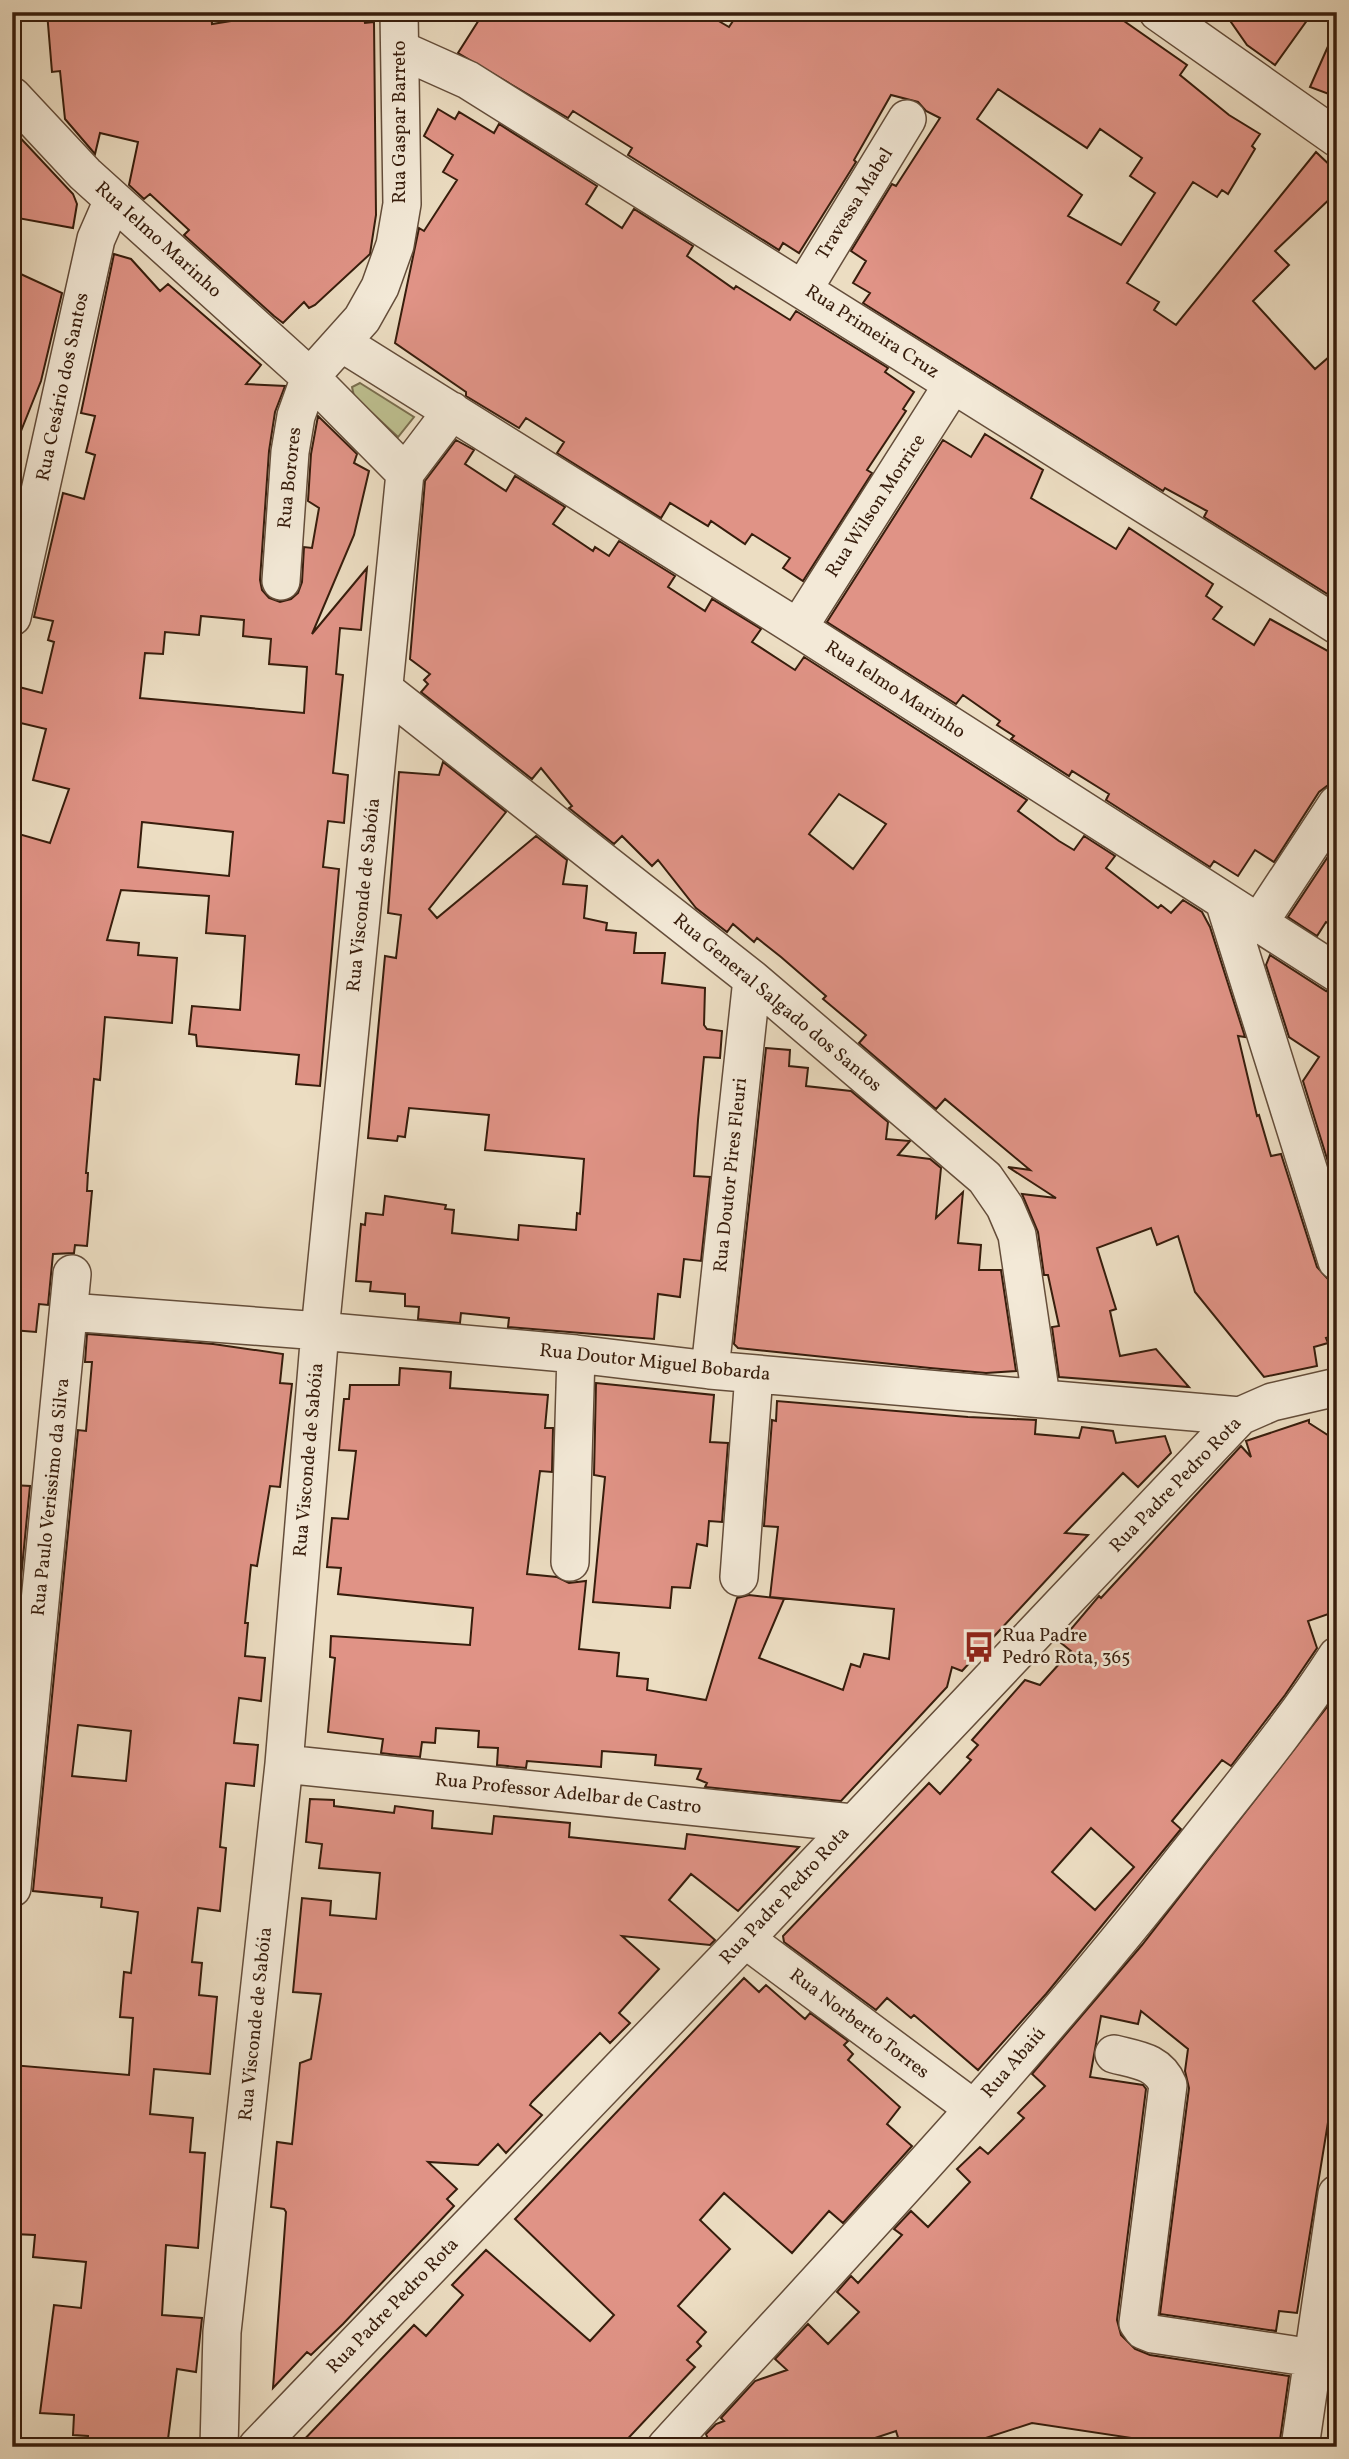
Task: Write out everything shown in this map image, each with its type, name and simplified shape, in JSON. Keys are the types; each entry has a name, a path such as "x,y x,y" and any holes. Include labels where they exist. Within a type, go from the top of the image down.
{"street":[{"name":"Rua Gaspar Barreto","path":"310,377 362,319 380,287 395,246 402,204 399,12"},
{"path":"1158,12 1197,25 1335,134"},
{"name":"Rua Primeira Cruz","path":"401,50 467,80 804,288 1337,625"},
{"name":"Rua Ielmo Marinho","path":"12,96 44,133 113,200 310,377 405,472"},
{"name":"Travessa Mabel","path":"804,288 907,119"},
{"name":"Rua Cesário dos Santos","path":"12,617 96,239 113,200"},
{"name":"Rua Ielmo Marinho","path":"342,343 798,628 1225,904 1337,973"},
{"name":"Rua Borores","path":"281,581 290,452 296,416 310,377"},
{"name":"Rua Wilson Morrice","path":"798,628 953,384"},
{"path":"405,472 452,411"},
{"name":"Rua Visconde de Sabóia","path":"219,2447 222,2332 284,1764 320,1331 386,691 405,472"},
{"name":"Rua General Salgado dos Santos","path":"386,691 752,979 985,1178 1005,1206 1017,1235 1041,1397"},
{"path":"1258,924 1337,804"},
{"path":"1225,904 1337,1261"},
{"name":"Rua Doutor Pires Fleuri","path":"710,1370 752,979"},
{"name":"Rua Paulo Verissimo da Silva","path":"12,1888 72,1274"},
{"name":"Rua Doutor Miguel Bobarda","path":"69,1312 320,1331 576,1354 710,1370 1240,1416"},
{"path":"570,1562 576,1354"},
{"path":"739,1577 754,1374"},
{"name":"Rua Padre Pedro Rota","path":"257,2447 745,1940 852,1823 1240,1416 1272,1402 1337,1387"},
{"name":"Rua Abaiú","path":"666,2447 974,2109 1116,1945 1288,1726 1337,1656"},
{"name":"Rua Professor Adelbar de Castro","path":"284,1764 852,1823"},
{"name":"Rua Norberto Torres","path":"745,1940 974,2109"},
{"path":"1114,2054 1151,2063 1163,2072 1168,2085 1138,2323 1143,2330 1153,2334 1313,2358"},
{"path":"1300,2447 1337,2194"}],"green space":[{"path":"360,383 414,417 398,437 354,396 352,387"}],"building":[{"path":"47,12 211,12 212,24 288,12 363,12 365,23 374,22 376,215 370,254 315,305 309,308 304,302 283,323 184,235 189,230 150,194 144,199 129,185 138,142 100,133 95,154 65,119 60,71 52,72"},
{"path":"484,12 703,12 729,27 739,12 1111,12 1187,65 1180,75 1229,115 1260,134 1252,146 1255,149 1228,194 1222,190 1217,197 1193,182 1127,283 1159,302 1154,310 1176,325 1316,152 1337,172 1337,192 1275,251 1289,265 1253,301 1315,369 1337,350 1337,600 1204,517 1207,511 1165,488 1163,491 863,303 870,293 853,283 866,261 851,251 892,184 896,186 940,118 926,111 918,102 891,95 854,160 856,162 799,253 783,243 779,250 628,155 632,148 573,111 568,118 458,53","holes":["998,89 1087,148 1100,129 1142,158 1130,176 1155,193 1121,245 1068,216 1082,195 977,119"]},
{"path":"1224,12 1313,12 1275,65 1247,45"},
{"path":"1337,26 1337,97 1310,87"},
{"path":"438,109 455,119 459,112 494,133 499,124 597,186 586,204 622,228 634,209 693,246 687,256 734,289 736,286 790,320 796,311 888,368 885,372 914,392 903,409 906,411 867,470 872,473 803,581 783,568 790,558 752,534 745,544 711,521 708,526 670,503 661,518 557,453 564,442 526,418 519,428 466,396 466,392 395,343 419,228 424,231 457,180 443,172 453,155 424,136"},
{"path":"12,129 73,194 77,204 73,228 12,217"},
{"path":"114,254 131,259 160,291 168,284 261,365 246,384 285,386 275,412 269,451 260,580 262,590 269,598 280,602 291,599 298,593 302,582 304,547 312,548 319,508 308,501 311,454 318,416 357,454 354,463 369,471 354,535 312,634 367,568 361,630 340,628 336,674 343,675 333,773 348,775 344,823 328,821 323,867 339,869 320,1086 296,1084 299,1055 197,1046 196,1035 189,1034 192,1006 240,1010 245,936 206,933 209,896 121,890 107,940 139,943 138,955 177,958 172,1023 105,1017 100,1080 94,1079 86,1173 87,1191 92,1191 87,1246 75,1245 74,1253 53,1254 48,1305 39,1304 36,1332 12,1330 12,832 50,843 69,789 33,780 46,729 12,721 12,713 19,687 42,693 54,642 48,640 53,621 34,617 63,493 84,499 95,455 86,452 95,416 81,413","holes":["201,616 244,620 243,636 271,639 269,664 307,667 304,713 140,698 145,653 163,654 165,632 199,635","142,822 233,832 229,876 138,867"]},
{"path":"12,270 62,293 41,381 13,451"},
{"path":"985,434 1043,470 1031,498 1116,549 1129,528 1213,584 1206,596 1222,607 1213,619 1254,645 1270,619 1337,656 1337,783 1319,792 1274,862 1255,850 1238,876 1214,861 1210,867 1106,800 1109,794 1072,771 1069,776 1011,739 1014,736 997,725 1000,721 963,695 956,704 827,622 943,440 971,457"},
{"path":"456,440 474,450 465,464 506,491 515,476 565,507 553,524 593,551 595,547 609,556 619,541 675,576 668,587 705,611 712,599 761,629 752,642 795,670 804,657 1027,800 1018,811 1059,841 1074,850 1084,836 1115,856 1106,868 1158,908 1161,905 1171,913 1183,900 1202,912 1210,927 1245,1037 1238,1036 1257,1116 1259,1115 1271,1156 1281,1154 1317,1267 1328,1279 1337,1312 1337,1335 1326,1338 1328,1343 1314,1347 1317,1366 1264,1377 1195,1292 1178,1236 1157,1245 1151,1228 1097,1248 1116,1309 1110,1311 1120,1356 1156,1349 1189,1387 1059,1377 1052,1327 1059,1326 1048,1275 1044,1275 1038,1232 1022,1194 1056,1198 1008,1167 1030,1170 945,1099 936,1109 859,1043 866,1035 823,999 826,996 757,938 754,942 733,924 727,932 696,908 658,860 652,866 622,836 614,844 569,808 572,806 541,768 532,779 421,692 428,684 424,680 430,674 410,659 425,481","holes":["839,794 886,824 853,869 809,834"]},
{"path":"443,762 506,812 429,909 437,918 536,836 567,860 563,884 587,886 584,918 607,923 606,930 636,933 634,953 665,953 662,983 705,988 704,1025 707,1029 722,1031 720,1058 704,1057 698,1120 694,1176 710,1177 701,1261 684,1259 680,1297 658,1294 654,1339 508,1327 509,1318 461,1313 460,1323 418,1319 419,1307 405,1306 405,1294 370,1291 371,1282 356,1281 361,1224 365,1225 366,1213 383,1215 385,1196 446,1205 445,1209 454,1210 452,1233 518,1240 519,1225 576,1230 577,1213 580,1214 584,1159 485,1150 489,1115 409,1108 405,1137 398,1136 397,1141 368,1138 385,956 396,958 401,915 388,913 399,772 439,775"},
{"path":"1337,843 1337,928 1326,922 1317,936 1288,917"},
{"path":"1270,955 1326,991 1337,994 1337,1177 1333,1178 1303,1081 1319,1057 1289,1037 1266,965"},
{"path":"766,1048 790,1050 789,1066 808,1068 806,1086 851,1091 888,1122 886,1139 910,1141 898,1155 930,1159 941,1168 936,1218 963,1192 958,1243 981,1245 979,1270 1001,1270 1016,1371 986,1373 930,1368 738,1348 734,1344"},
{"path":"87,1334 213,1344 283,1354 280,1383 292,1384 280,1487 270,1486 257,1566 251,1565 245,1623 248,1623 245,1656 265,1658 261,1701 239,1698 234,1743 258,1745 254,1786 226,1783 220,1847 226,1848 220,1911 198,1908 192,1962 202,1963 199,1995 217,1997 210,2074 154,2069 150,2114 193,2118 190,2152 205,2153 198,2248 166,2245 162,2315 202,2318 196,2372 177,2369 167,2447 97,2447 98,2442 88,2441 88,2436 73,2435 74,2415 40,2413 54,2305 81,2308 86,2262 33,2257 35,2235 14,2234 17,2160 12,2160 12,2065 129,2075 133,2018 120,2017 124,1972 131,1973 138,1912 101,1907 102,1898 33,1891 78,1430 86,1431 92,1362 85,1362","holes":["78,1725 131,1731 126,1781 72,1776"]},
{"path":"400,1368 451,1372 450,1388 548,1395 545,1428 553,1428 552,1472 540,1471 527,1574 557,1577 569,1583 586,1581 579,1649 619,1653 617,1676 648,1679 647,1690 706,1700 737,1598 749,1595 784,1599 759,1658 843,1690 851,1664 860,1667 864,1654 889,1659 894,1609 770,1597 778,1527 764,1526 772,1420 776,1421 777,1401 1036,1420 1035,1434 1079,1438 1082,1427 1113,1431 1116,1443 1165,1436 1171,1453 1138,1487 1123,1473 1065,1533 1088,1535 962,1671 952,1667 947,1687 841,1801 705,1787 707,1783 697,1779 701,1769 655,1765 656,1755 602,1751 601,1767 527,1761 526,1768 497,1765 498,1748 478,1747 479,1731 436,1728 435,1743 422,1742 420,1757 397,1755 381,1753 383,1739 328,1732 335,1658 330,1657 331,1636 470,1645 473,1608 338,1594 341,1568 327,1567 332,1518 348,1519 356,1451 339,1450 344,1399 349,1399 350,1385 399,1385"},
{"path":"596,1383 714,1395 710,1442 728,1443 722,1522 709,1521 707,1546 697,1544 690,1588 672,1587 670,1608 593,1602 605,1477 594,1475"},
{"path":"1309,1420 1309,1423 1337,1441 1337,1611 1308,1621 1317,1648 1285,1695 1231,1766 1222,1760 1172,1821 1181,1829 1046,1994 978,2070 914,2015 911,2018 887,1998 876,2010 784,1942 783,1936 929,1783 940,1794 971,1760 967,1757 978,1745 972,1740 1025,1680 1040,1685 1071,1651 1060,1642 1099,1596 1101,1598 1241,1446 1251,1457 1246,1441","holes":["1091,1828 1134,1867 1095,1910 1052,1872"]},
{"path":"12,1485 30,1486 12,1670"},
{"path":"1334,1698 1337,1705 1337,2067 1297,2313 1279,2311 1276,2331 1160,2314 1189,2088 1185,2071 1188,2049 1141,2011 1138,2024 1101,2016 1090,2077 1143,2085 1146,2089 1117,2320 1121,2335 1135,2349 1150,2355 1289,2376 1279,2447 1131,2447 1132,2438 1032,2423 958,2447 901,2447 896,2431 848,2447 711,2447 706,2434 716,2424 724,2421 721,2418 755,2381 787,2370 775,2359 808,2324 828,2344 859,2312 837,2292 851,2276 858,2283 902,2235 894,2229 911,2211 928,2227 970,2182 957,2169 980,2147 988,2154 1024,2118 1018,2113 1045,2086 1032,2074 1142,1945"},
{"path":"310,1799 334,1800 334,1806 394,1813 395,1806 433,1811 432,1828 492,1834 494,1816 570,1823 569,1837 685,1849 687,1834 799,1847 738,1911 691,1874 669,1900 715,1940 710,1945 622,1936 659,1969 619,2013 630,2023 610,2043 600,2033 532,2102 530,2105 542,2115 506,2153 498,2144 478,2165 428,2162 457,2189 447,2199 454,2206 343,2324 311,2355 307,2352 273,2388 286,2212 284,2209 271,2207 277,2142 292,2144 300,2063 311,2059 321,1994 293,1992 302,1898 331,1901 330,1915 376,1919 380,1873 319,1868 322,1844 306,1842"},
{"path":"744,1978 759,1992 766,1985 805,2019 810,2013 848,2041 844,2045 853,2054 848,2060 900,2107 887,2124 912,2146 843,2223 829,2211 792,2253 724,2193 700,2220 730,2249 678,2306 706,2332 697,2342 701,2346 687,2360 695,2367 620,2447 297,2447 414,2325 426,2336 463,2295 452,2285 486,2250 590,2341 614,2315 515,2219"}],"place":[{"name":"Rua Padre Pedro Rota, 365","path":"979,1647"}]}
